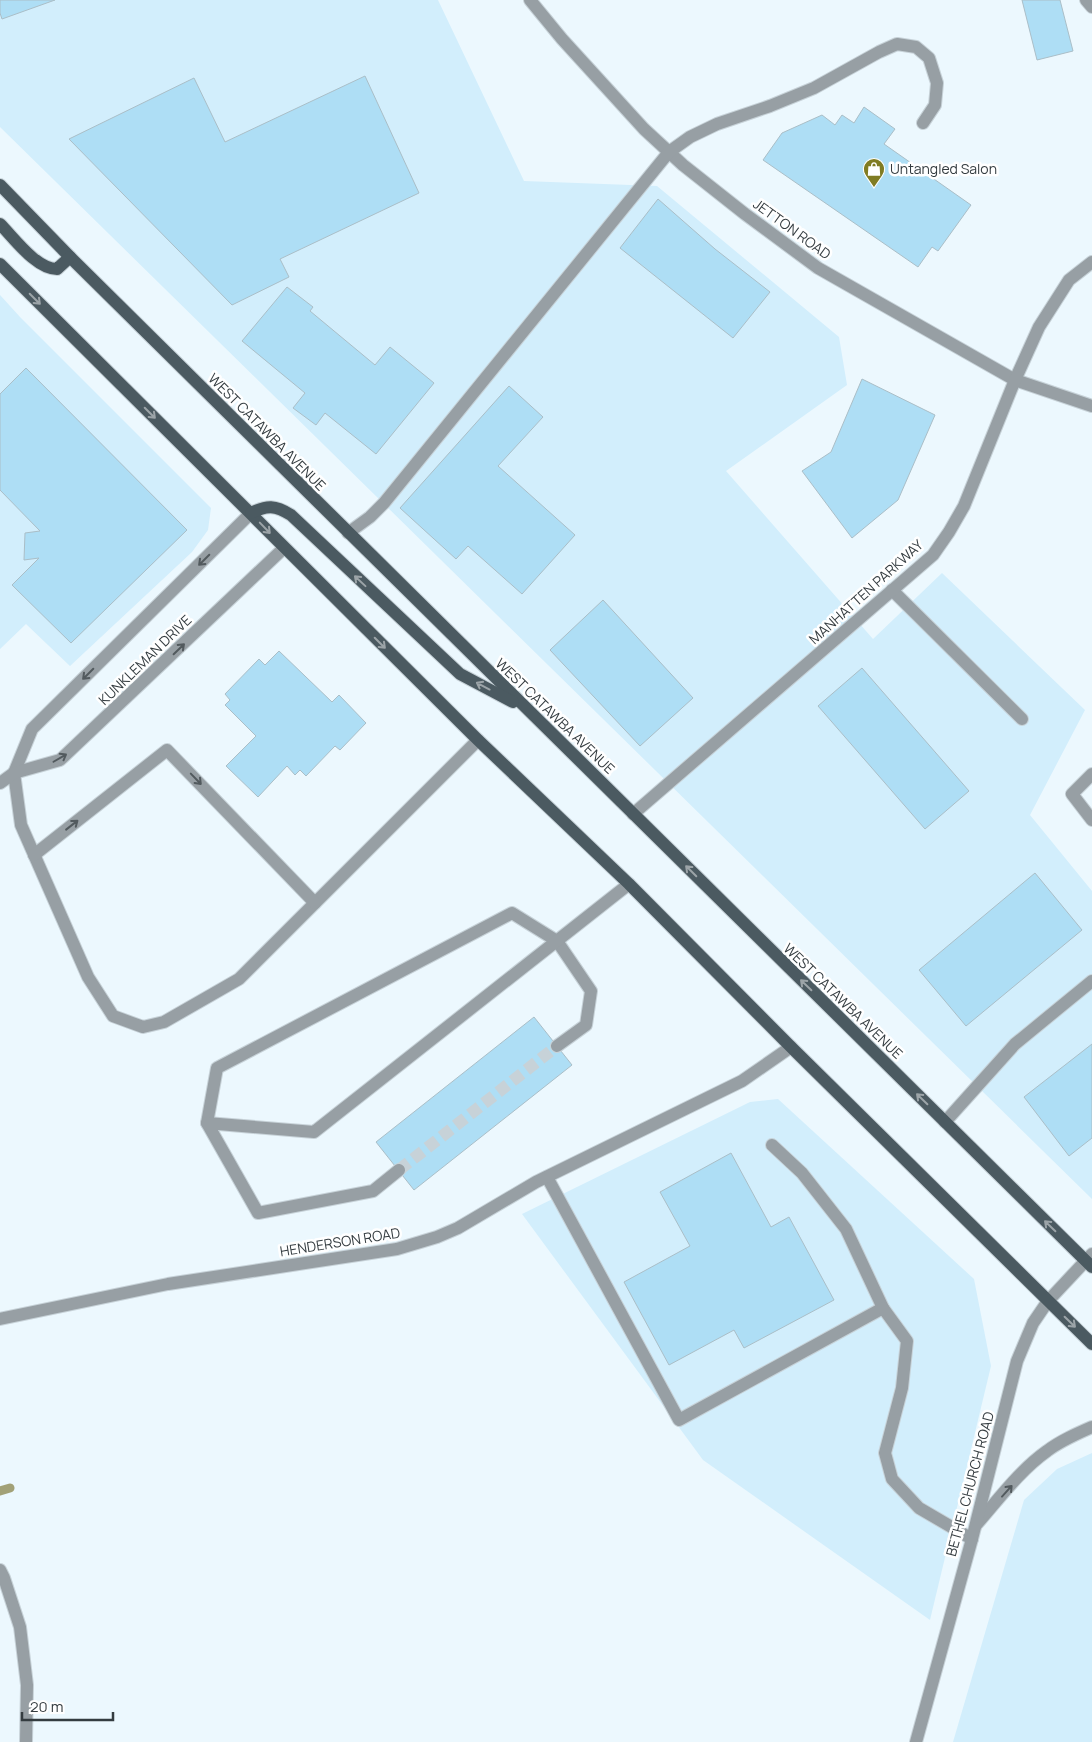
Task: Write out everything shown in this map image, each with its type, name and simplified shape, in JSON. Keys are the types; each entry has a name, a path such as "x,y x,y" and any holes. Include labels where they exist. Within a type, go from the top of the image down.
{"main road":[{"name":"WEST CATAWBA AVENUE","path":"0,185 70,257 526,709 945,1122 1090,1260"},
{"path":"0,224 45,268 57,269 70,257"},
{"path":"0,264 478,740 629,884 1092,1344"},
{"path":"251,513 262,508 271,507 278,508 291,515 460,674 526,709"}],"street":[{"name":"JETTON ROAD","path":"530,0 562,39 638,122 669,152 745,214 818,268 1015,380 1092,406"},
{"path":"1086,0 1092,7"},
{"path":"348,533 370,517 384,503 669,152 690,137 717,124 770,106 814,88 897,44 916,47 929,58 937,83 935,105 923,123"},
{"name":"MANHATTEN PARKWAY","path":"633,814 933,555 964,506 1015,380 1039,327 1069,280 1092,262"},
{"path":"251,513 32,729 14,773 21,825 88,977 113,1016 143,1027 164,1022 239,979 478,740"},
{"name":"KUNKLEMAN DRIVE","path":"0,783 14,773 60,760 284,548"},
{"path":"892,590 1022,719"},
{"path":"34,856 167,750 314,903"},
{"path":"1092,774 1072,794 1092,820"},
{"path":"207,1123 314,1132 629,884"},
{"path":"399,1170 374,1191 258,1213 207,1123 217,1068 512,913 558,941 591,991 586,1025 557,1046"},
{"path":"945,1122 1015,1044 1092,981"},
{"name":"HENDERSON ROAD","path":"0,1319 168,1284 397,1250 437,1237 458,1228 547,1177 742,1081 791,1047"},
{"path":"772,1145 802,1173 846,1230 883,1308 907,1341 902,1388 885,1453 892,1479 919,1508 973,1533 1026,1470 1046,1451 1067,1438 1092,1427"},
{"path":"547,1177 679,1420 883,1308"},
{"name":"BETHEL CHURCH ROAD","path":"916,1742 1018,1361 1033,1323 1048,1301 1090,1260"},
{"path":"0,1570 20,1627 27,1685 26,1742"}],"shaded area":[{"path":"0,0 438,0 524,181 657,186 839,337 847,385 726,471 873,639 942,573 1085,710 1030,815 1092,891 1092,1199 0,127"},
{"path":"0,295 211,508 208,530 192,552 70,666 26,624 0,649"},
{"path":"778,1099 974,1279 991,1366 930,1620 703,1460 522,1214 750,1102"},
{"path":"1092,1453 1092,1742 953,1742 1024,1500 1057,1469"}],"building":[{"path":"0,0 55,0 2,19"},
{"path":"1022,0 1060,0 1073,51 1037,60"},
{"path":"365,76 419,193 280,259 289,277 232,305 69,139 194,78 225,142"},
{"path":"864,107 895,129 884,144 971,205 938,251 932,247 918,267 763,160 782,133 822,115 835,125 842,115 854,123"},
{"path":"658,199 715,249 770,292 733,338 620,248"},
{"path":"287,287 313,307 310,311 375,365 390,347 434,383 376,454 325,413 316,425 293,408 305,393 242,341"},
{"path":"26,368 187,530 71,643 12,585 39,558 24,560 25,533 40,531 0,490 0,394"},
{"path":"862,379 935,415 898,500 852,538 802,471 831,452"},
{"path":"509,386 543,417 498,466 575,535 522,594 468,546 456,559 400,508"},
{"path":"603,600 693,698 640,746 550,650"},
{"path":"279,651 332,702 339,695 366,723 340,750 335,746 306,776 300,770 295,775 287,766 258,797 226,766 256,736 225,705 230,700 225,694 259,659 265,665"},
{"path":"862,668 969,791 925,829 818,706"},
{"path":"1035,873 1082,930 966,1026 919,970"},
{"path":"534,1017 572,1065 414,1190 376,1142"},
{"path":"1092,1044 1092,1138 1069,1156 1024,1097"},
{"path":"731,1153 771,1227 789,1217 834,1300 744,1348 734,1330 669,1365 624,1282 690,1246 660,1192"}],"waterway":[{"path":"0,1491 10,1488"}],"tunnel":[{"path":"399,1170 557,1046"}],"place":[{"name":"Untangled Salon","path":"874,188"}]}
